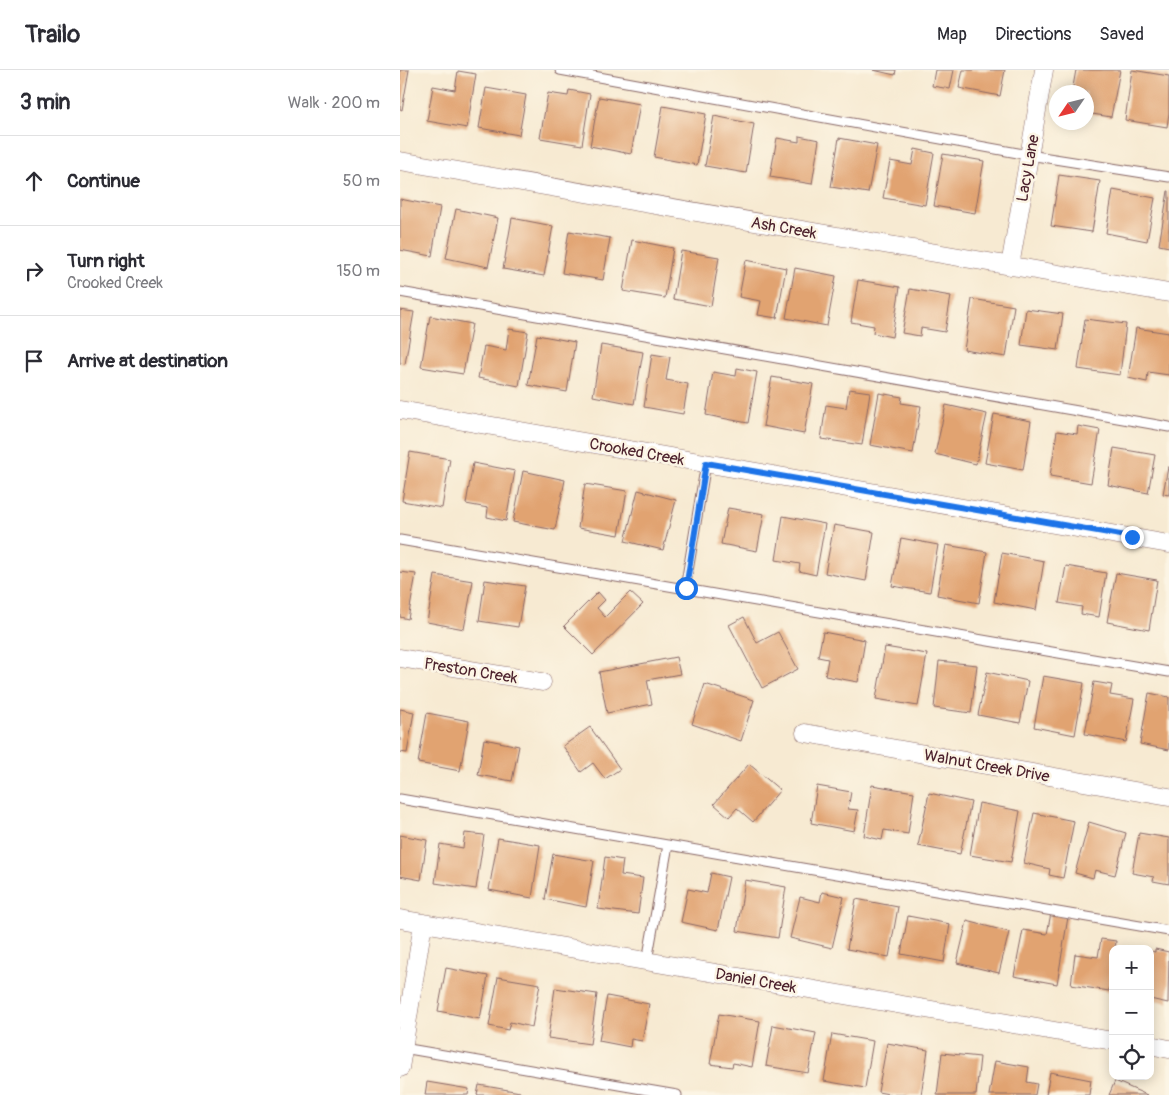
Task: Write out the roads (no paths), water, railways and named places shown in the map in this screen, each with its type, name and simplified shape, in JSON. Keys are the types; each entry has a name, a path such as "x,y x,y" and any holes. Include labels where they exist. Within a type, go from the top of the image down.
{"street":[{"name":"Lacy Lane","path":"1010,266 1044,70"},
{"name":"Ash Creek","path":"400,161 1169,293"},
{"name":"Crooked Creek","path":"400,410 1169,544"},
{"name":"Preston Creek","path":"400,658 542,682"},
{"name":"Walnut Creek Drive","path":"805,733 1169,797"},
{"name":"Daniel Creek","path":"400,919 1109,1040"},
{"path":"400,1068 423,923"},
{"path":"1154,1046 1169,1049"}],"lane":[{"path":"560,70 1029,155 1169,177"},
{"path":"400,292 1169,427"},
{"path":"686,588 706,463"},
{"path":"400,540 1169,672"},
{"path":"400,799 1169,931"},
{"path":"647,961 668,845"},
{"path":"403,1048 677,1095"}]}
